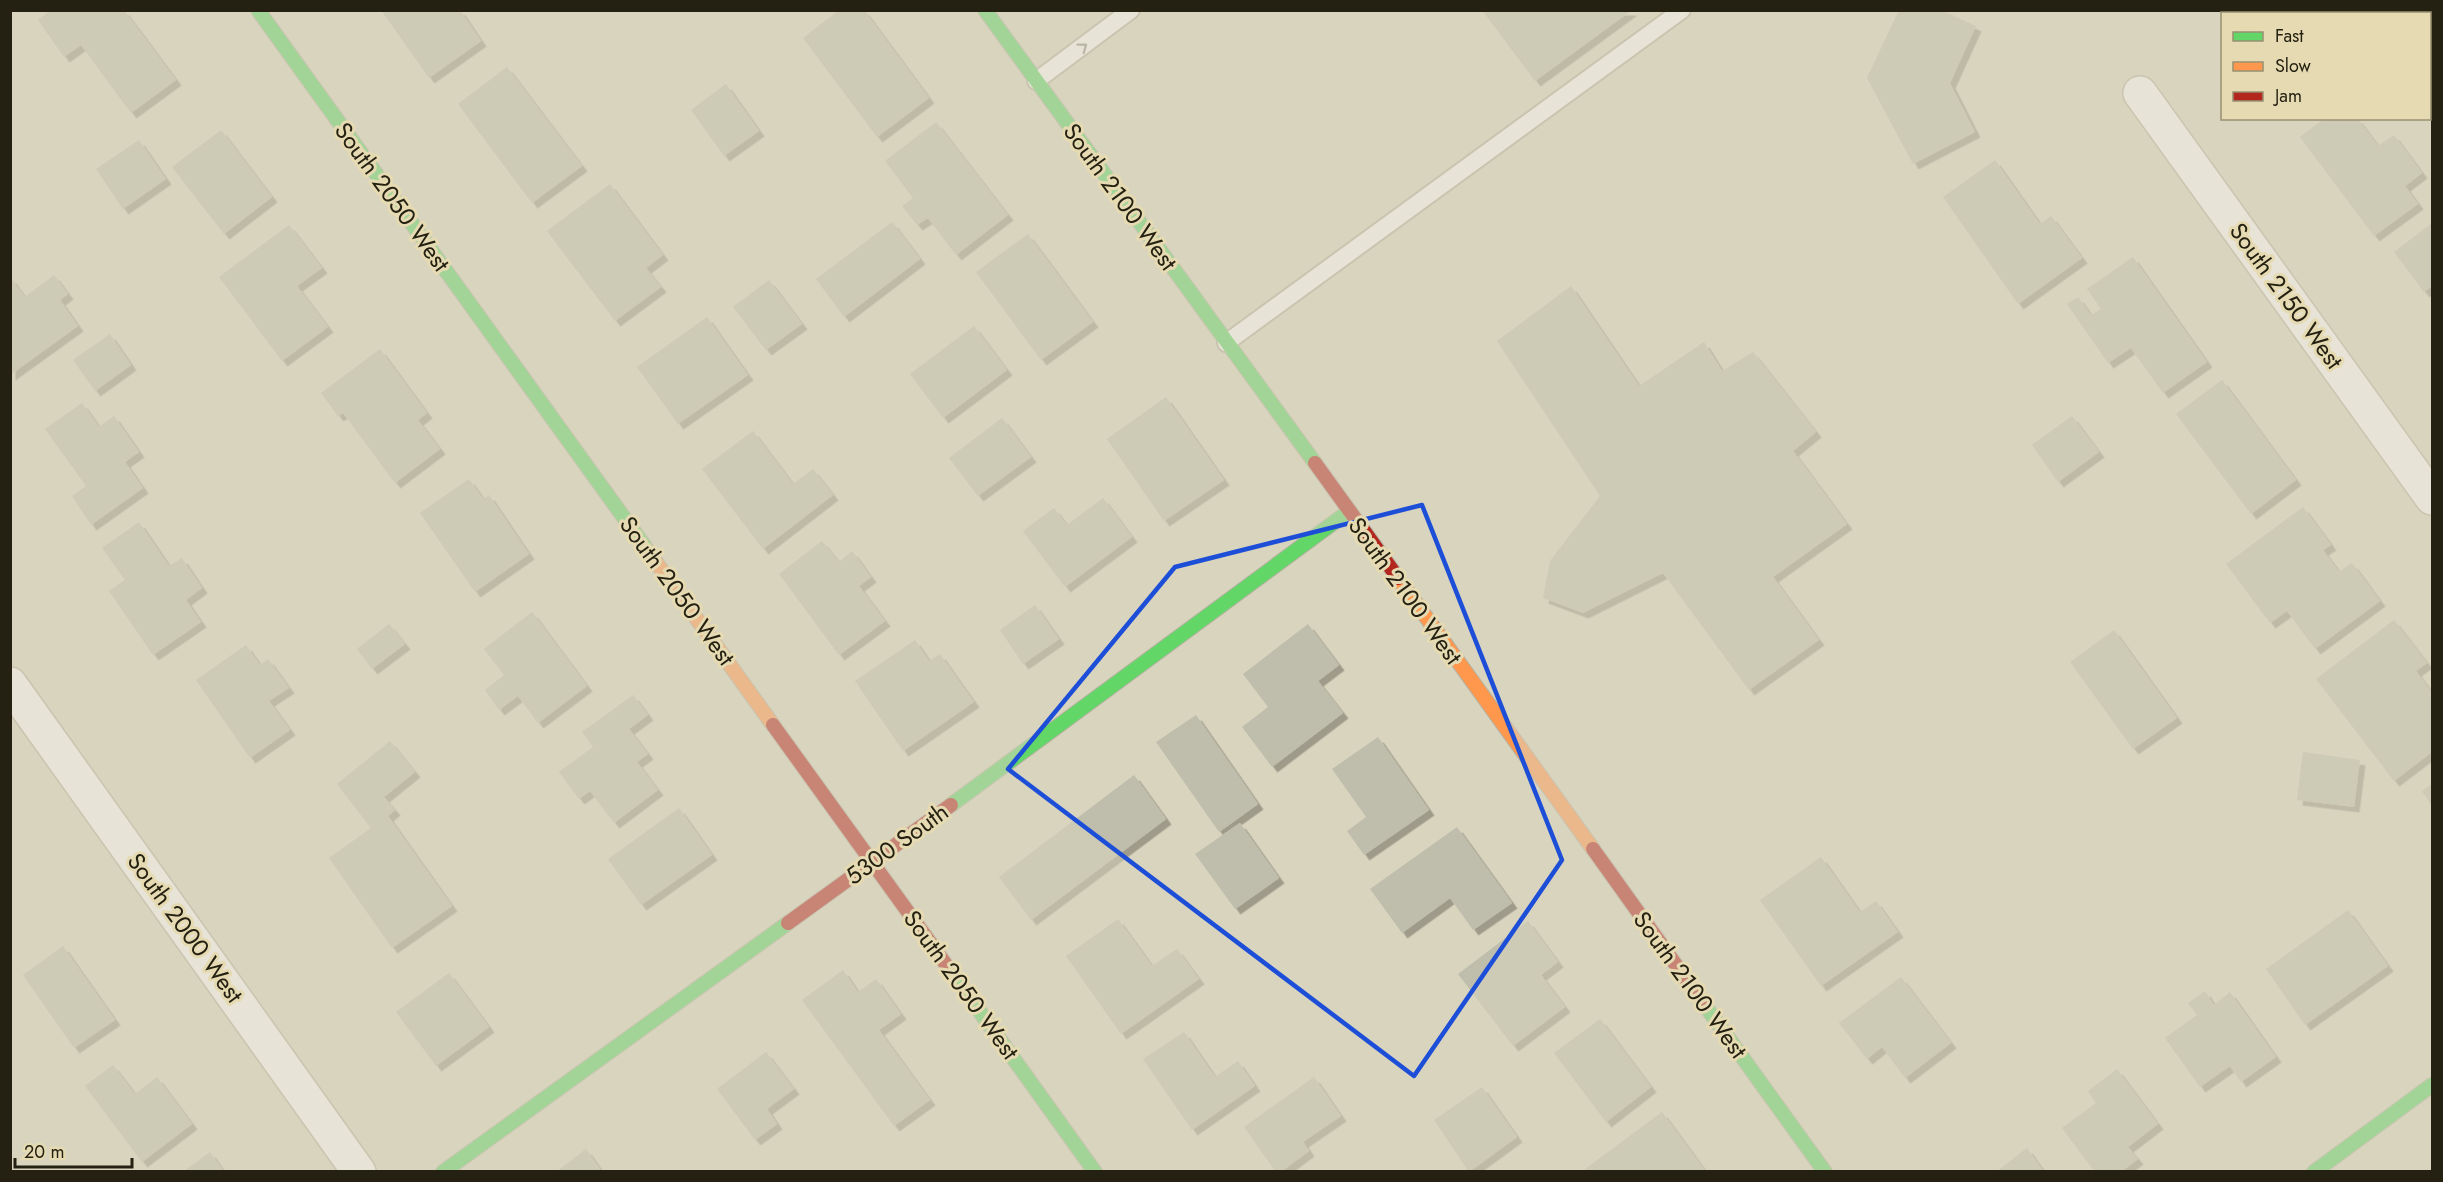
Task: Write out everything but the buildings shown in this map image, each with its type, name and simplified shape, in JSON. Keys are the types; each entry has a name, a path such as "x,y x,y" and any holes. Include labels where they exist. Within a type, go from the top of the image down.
{"street":[{"name":"South 2050 West","path":"258,10 1095,1172"},
{"name":"South 2100 West","path":"985,10 1825,1172"},
{"name":"South 2150 West","path":"2140,93 2433,498"},
{"name":"5300 South","path":"443,1172 872,862 1348,512"},
{"name":"South 2000 West","path":"10,684 359,1172"},
{"path":"2314,1172 2433,1085"}],"lane":[{"path":"1036,81 1131,10"},
{"path":"1226,343 1682,10"}],"highlighted area":[{"path":"1422,505 1562,860 1414,1076 1008,769 1175,567"}],"traffic: fast":[{"path":"258,10 648,551"},
{"path":"985,10 1315,463"},
{"path":"951,805 1348,512"},
{"path":"443,1172 788,923"},
{"path":"947,966 1095,1172"},
{"path":"1701,1000 1825,1172"},
{"path":"2314,1172 2432,1085"}],"traffic: slow":[{"path":"648,551 773,725"},
{"path":"1398,578 1593,849"}],"traffic: jam":[{"path":"1315,463 1398,578"},
{"path":"773,725 947,966"},
{"path":"788,923 951,805"},
{"path":"1593,849 1701,1000"}]}
